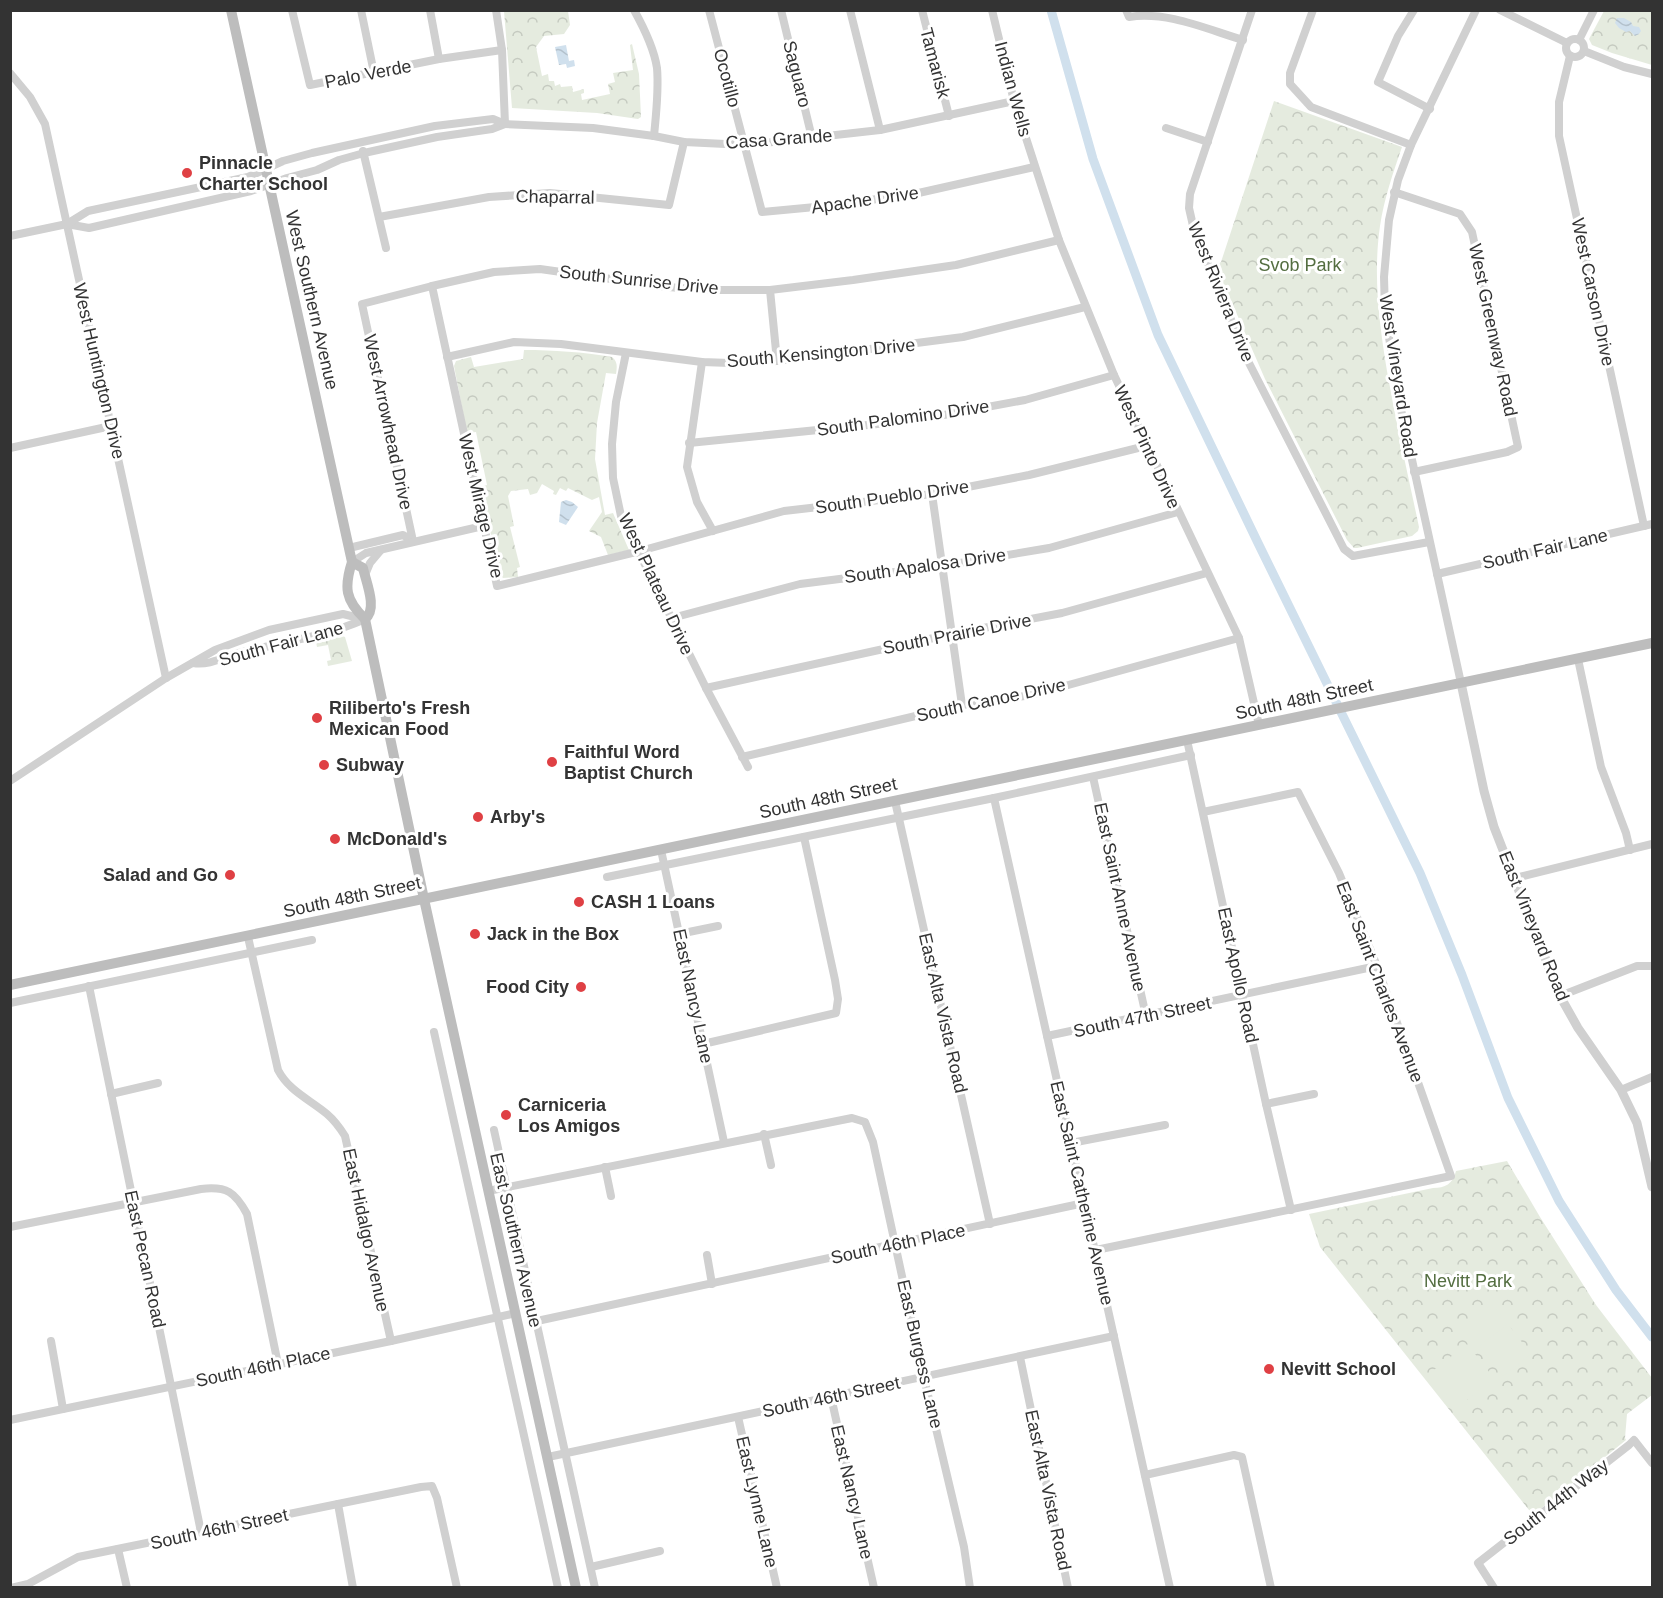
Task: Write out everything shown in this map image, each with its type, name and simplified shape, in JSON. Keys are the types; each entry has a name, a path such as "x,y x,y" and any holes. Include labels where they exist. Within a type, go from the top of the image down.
{"main road":[{"name":"West Southern Avenue","path":"231,10 352,562 346,580 352,606 365,619 424,899"},
{"path":"352,562 363,568 365,576"},
{"name":"West Southern Avenue","path":"365,576 372,610 365,619"},
{"name":"South 48th Street","path":"10,985 1653,643"},
{"name":"East Southern Avenue","path":"424,899 576,1587"}],"street":[{"name":"Palo Verde","path":"292,10 310,85 374,74 439,59 502,50"},
{"path":"361,10 374,74"},
{"path":"430,10 439,59"},
{"path":"496,10 502,50 505,124"},
{"path":"634,10 647,34 657,67 658,96 654,136"},
{"name":"Ocotillo","path":"709,10 746,145"},
{"name":"Saguaro","path":"781,10 812,138"},
{"path":"850,10 880,130"},
{"name":"Tamarisk","path":"922,10 949,116"},
{"name":"Indian Wells","path":"992,10 1014,101 1035,167"},
{"name":"West Riviera Drive","path":"1252,10 1191,194 1189,208 1194,230 1249,363 1344,549 1353,556 1430,542"},
{"path":"1313,10 1290,73 1290,84 1311,107 1411,145"},
{"path":"1414,10 1398,36 1378,82 1430,110"},
{"name":"West Vineyard Road","path":"1461,683 1398,396 1385,311 1384,269 1394,192 1411,145 1430,110 1476,10"},
{"path":"1500,10 1567,43"},
{"path":"1579,40 1594,10"},
{"path":"1128,14 1161,16 1243,40"},
{"path":"1572,39 1579,40 1584,45 1584,51 1580,56 1570,56 1566,51 1567,43 1572,39"},
{"path":"1584,51 1624,67 1653,74"},
{"name":"West Carson Drive","path":"1570,56 1559,102 1558,124 1561,148 1648,525"},
{"name":"West Huntington Drive","path":"10,73 30,97 45,124 166,678"},
{"name":"Casa Grande","path":"67,224 88,211 248,177 283,161 312,153 447,125 493,119 505,124 593,128 684,142 746,145 880,130 1014,101"},
{"name":"Casa Grande","path":"67,224 89,228 251,191 364,153 437,136 492,129 505,124"},
{"path":"1166,128 1208,142"},
{"name":"Chaparral","path":"379,217 489,197 550,193 669,205 684,142"},
{"path":"362,143 386,248"},
{"name":"Apache Drive","path":"746,145 762,212 914,194 1035,167"},
{"name":"West Pinto Drive","path":"1035,167 1059,240 1114,375 1239,638 1259,725"},
{"name":"West Greenway Road","path":"1394,192 1460,214 1472,232 1518,447 1507,452 1414,472"},
{"path":"10,236 67,224"},
{"name":"South Sunrise Drive","path":"362,304 494,272 540,269 668,287 705,290 770,290 956,265 1059,240"},
{"name":"West Mirage Drive","path":"432,286 497,586 640,551"},
{"path":"770,290 777,361"},
{"name":"West Arrowhead Drive","path":"362,304 413,541"},
{"name":"South Kensington Drive","path":"447,357 514,342 561,344 702,362 777,361 963,337 1085,307"},
{"name":"West Plateau Drive","path":"626,353 616,402 612,444 613,478 621,516 706,688 748,767"},
{"path":"702,362 687,467 697,502 713,531"},
{"name":"South Palomino Drive","path":"689,443 917,420 1025,400 1114,375"},
{"path":"10,448 111,426"},
{"name":"South Pueblo Drive","path":"640,551 784,511 932,494 1029,475 1146,446"},
{"path":"932,494 962,705"},
{"name":"South Apalosa Drive","path":"672,618 800,584 942,566 1049,548 1178,512"},
{"name":"South Fair Lane","path":"1437,574 1648,525"},
{"path":"352,562 366,553 483,526"},
{"path":"349,548 403,535 413,541"},
{"path":"365,576 370,563 382,549"},
{"name":"South Prairie Drive","path":"706,688 952,634 1062,613 1207,573"},
{"name":"South Fair Lane","path":"10,781 201,656 279,627 343,614 365,619"},
{"name":"South Fair Lane","path":"193,663 203,664 239,653 345,628 365,619"},
{"name":"South Canoe Drive","path":"742,757 962,705 1032,695 1239,638"},
{"path":"1578,659 1601,767 1626,833 1630,850"},
{"name":"East Vineyard Road","path":"1461,683 1489,810 1560,996 1578,1028 1622,1090 1640,1133 1653,1187"},
{"name":"East Apollo Road","path":"1187,740 1291,1210"},
{"name":"South 48th Street","path":"607,878 1191,756"},
{"name":"East Saint Anne Avenue","path":"1093,777 1146,1016"},
{"name":"East Saint Charles Avenue","path":"1203,812 1298,792 1339,873 1377,966 1451,1176 1291,1210"},
{"name":"East Saint Catherine Avenue","path":"994,798 1170,1587"},
{"name":"East Alta Vista Road","path":"895,801 990,1224"},
{"path":"703,1044 836,1013 838,999 835,980 804,837"},
{"path":"1515,878 1653,844"},
{"name":"East Nancy Lane","path":"661,850 724,1142"},
{"path":"679,934 718,926"},
{"name":"East Hidalgo Avenue","path":"248,937 278,1070 283,1081 328,1115 345,1136 391,1341"},
{"name":"South 48th Street","path":"10,1003 312,940"},
{"name":"South 47th Street","path":"1047,1036 1377,966"},
{"path":"1560,996 1637,966 1653,966"},
{"name":"East Pecan Road","path":"89,986 201,1532"},
{"name":"East Southern Avenue","path":"434,1032 558,1587"},
{"path":"1622,1090 1640,1080 1653,1077"},
{"path":"111,1094 158,1083"},
{"path":"1266,1104 1314,1094"},
{"name":"East Burgess Lane","path":"764,1134 852,1118 865,1122 873,1142 924,1378 964,1547 970,1587"},
{"path":"1071,1143 1165,1125"},
{"name":"East Southern Avenue","path":"494,1130 596,1587"},
{"path":"488,1191 764,1134 771,1165"},
{"path":"605,1167 611,1196"},
{"path":"10,1227 214,1188 233,1193 247,1214 278,1364"},
{"name":"South 46th Place","path":"537,1321 1084,1203"},
{"path":"1096,1250 1291,1210"},
{"path":"706,1256 712,1284"},
{"name":"South 46th Place","path":"10,1420 516,1313"},
{"name":"South 46th Street","path":"548,1457 1114,1336"},
{"path":"51,1341 63,1409"},
{"name":"East Alta Vista Road","path":"1020,1357 1068,1587"},
{"name":"East Nancy Lane","path":"831,1397 874,1587"},
{"name":"East Lynne Lane","path":"738,1417 777,1587"},
{"name":"South 44th Way","path":"1494,1587 1478,1563 1634,1440 1653,1463"},
{"path":"1145,1475 1234,1455 1242,1457 1271,1587"},
{"name":"South 46th Street","path":"11,1587 29,1586 78,1557 420,1486 432,1486 437,1498 457,1587"},
{"path":"338,1504 354,1587"},
{"path":"118,1550 127,1587"},
{"path":"591,1567 660,1551"}],"green space":[{"path":"504,11 568,11 570,25 564,34 544,36 536,47 542,76 548,74 549,81 554,81 555,86 560,84 561,87 572,86 573,92 584,89 584,93 581,94 582,100 610,94 608,84 615,82 613,73 633,70 630,45 632,44 639,74 641,117 638,119 597,113 512,108"},
{"path":"1604,11 1652,11 1652,65 1592,45 1589,39"},
{"name":"Svob Park","path":"1274,101 1402,147 1382,216 1378,244 1377,280 1379,317 1387,371 1419,527 1412,536 1357,548 1354,548 1347,540 1265,379 1216,266 1221,262"},
{"path":"524,350 590,354 612,357 615,361 616,374 606,373 597,423 595,459 605,515 613,513 629,550 608,555 601,537 589,531 602,512 599,497 592,500 568,488 566,491 560,488 556,495 553,494 554,491 542,484 537,493 530,495 528,489 511,491 508,496 514,526 510,527 520,567 517,568 518,577 503,578 500,574 480,487 487,485 476,432 467,433 454,366 456,361 471,357 474,367 523,359"},
{"path":"345,637 352,661 328,666 327,661 331,660 328,645 317,647 316,642"},
{"name":"Nevitt Park","path":"1507,1161 1596,1305 1652,1378 1652,1395 1627,1414 1626,1440 1533,1515 1320,1247 1309,1214 1441,1187 1451,1182 1456,1171"},
{"path":"1492,1304 1504,1319 1477,1341 1465,1325"},
{"path":"1508,1324 1531,1354 1503,1376 1479,1346"},
{"path":"1467,1344 1494,1378 1457,1408 1430,1373"}],"water":[{"path":"1617,18 1624,18 1633,26 1639,27 1641,31 1635,36 1630,31 1626,32 1615,23"},
{"path":"566,45 569,61 574,60 575,66 567,68 566,64 559,65 555,47"},
{"path":"566,500 578,507 566,525 559,522 561,502"}],"waterway":[{"path":"1051,10 1093,159 1158,335 1420,873 1462,975 1508,1098 1559,1201 1616,1290 1652,1337"}],"place":[{"name":"Pinnacle Charter School","path":"187,173"},
{"name":"Riliberto's Fresh Mexican Food","path":"317,718"},
{"name":"Faithful Word Baptist Church","path":"552,762"},
{"name":"Subway","path":"324,765"},
{"name":"Arby's","path":"478,817"},
{"name":"McDonald's","path":"335,839"},
{"name":"Salad and Go","path":"230,875"},
{"name":"CASH 1 Loans","path":"579,902"},
{"name":"Jack in the Box","path":"475,934"},
{"name":"Food City","path":"581,987"},
{"name":"Carniceria Los Amigos","path":"506,1115"},
{"name":"Nevitt School","path":"1269,1369"}]}
